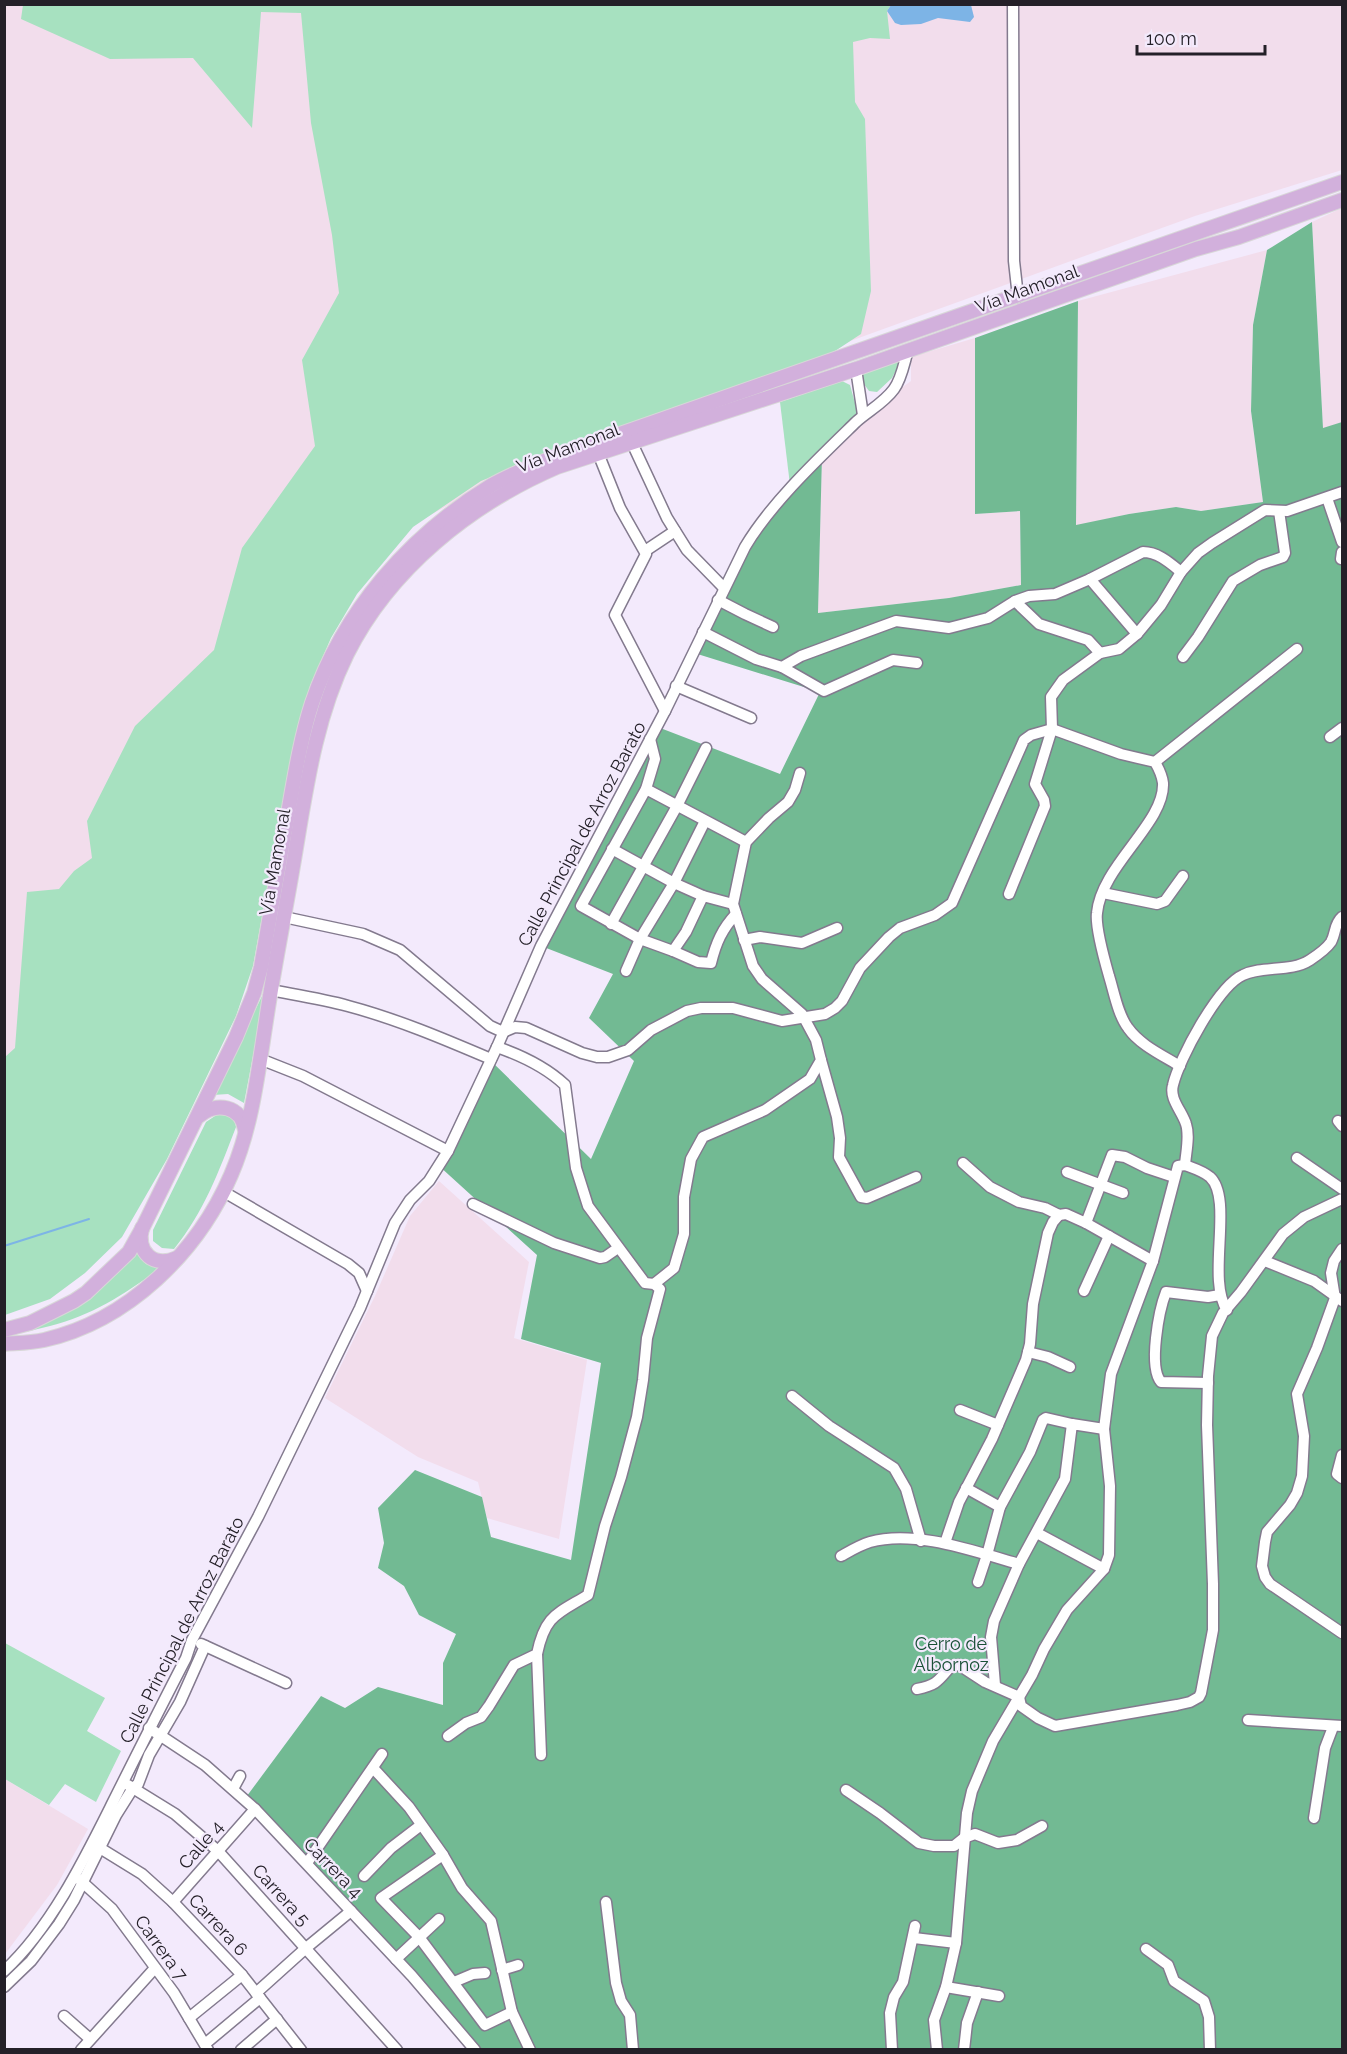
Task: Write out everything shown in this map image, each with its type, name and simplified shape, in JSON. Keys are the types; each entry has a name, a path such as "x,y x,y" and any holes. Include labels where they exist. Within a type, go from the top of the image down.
{"main road":[{"name":"Vía Mamonal","path":"4,1330 30,1323 86,1293 129,1252 143,1227 199,1116 254,993 261,967 295,772 312,704 338,644 370,593 406,553 461,505 492,485 554,457 1018,297 1342,182"},
{"name":"Vía Mamonal","path":"4,1344 43,1340 105,1316 147,1287 177,1258 205,1223 224,1192 245,1132 260,1059 270,990 315,740 325,706 338,673 363,628 401,577 438,540 497,497 557,467 856,369 1342,200"},
{"path":"199,1116 210,1108 225,1107 237,1113 245,1132"},
{"path":"143,1227 141,1242 148,1256 162,1262 177,1258"}],"street":[{"path":"1013,4 1014,261 1018,297"},
{"name":"Calle Principal de Arroz Barato","path":"4,1971 17,1960 79,1879 149,1728 186,1658 192,1640 263,1506 367,1291 403,1209 429,1181 448,1151 541,946 665,711 745,547 762,522 822,455 895,388 908,350"},
{"path":"856,369 863,415"},
{"path":"632,442 675,531 687,550 724,588"},
{"path":"598,453 620,508 645,551 645,558 615,615 665,711"},
{"path":"1009,894 1045,806 1035,784 1052,729 1051,697 1063,680 1100,654 1119,649 1137,634 1161,605 1181,572 1198,553 1212,543 1265,510 1287,511 1342,492"},
{"path":"1327,498 1342,542"},
{"path":"1183,657 1198,638 1233,581 1260,565 1283,557 1285,553 1279,511"},
{"path":"645,551 675,531"},
{"path":"782,667 801,656 891,622 949,628 988,618 1015,601 1029,596 1054,594 1143,552 1151,552 1181,572"},
{"path":"1090,579 1137,634"},
{"path":"718,600 773,627"},
{"path":"1015,601 1040,624 1088,640 1100,654"},
{"path":"703,632 756,659 782,667 824,691 892,660 917,663"},
{"path":"1155,762 1297,649"},
{"path":"676,686 751,718"},
{"path":"1330,737 1342,728"},
{"path":"284,917 363,934 400,950 490,1026 503,1032 515,1027 526,1028 582,1053 597,1057 608,1057 628,1050 640,1038 676,1015 701,1008 733,1008 782,1021 805,1019 825,1014 836,1008 871,954 900,928 935,915 952,903 1024,740 1052,729 1120,754 1155,762 1161,773 1163,785 1159,802 1149,821 1121,858 1103,892 1096,914 1107,968 1124,1022 1137,1037 1180,1066"},
{"path":"650,739 655,759 646,789 581,906 640,939 698,962 711,963 723,928 734,909 746,842 788,802 795,790 800,773"},
{"path":"611,924 677,806 706,748"},
{"path":"646,789 746,842"},
{"path":"626,971 640,939 674,883 705,821"},
{"path":"612,849 674,883 734,909 753,966 762,979 782,995 805,1019 816,1040 837,1117 840,1138 839,1157 861,1197 867,1198 916,1177"},
{"path":"1103,892 1157,904 1165,901 1183,876"},
{"path":"673,951 686,932 703,896"},
{"path":"1185,1165 1188,1141 1186,1125 1172,1090 1180,1066 1204,1018 1225,990 1243,975 1282,969 1309,961 1331,942 1338,921 1342,918"},
{"path":"744,940 760,937 802,942 837,928"},
{"path":"270,990 346,1005 391,1019 491,1059"},
{"path":"497,1047 515,1054 565,1085 576,1168 588,1206 645,1283 654,1284 660,1289 647,1338 637,1417 605,1526 588,1595 559,1610 550,1620 540,1640 537,1654 541,1755"},
{"path":"260,1059 303,1076 448,1151"},
{"path":"654,1284 674,1268 684,1234 684,1197 691,1159 704,1137 765,1110 810,1079 821,1060"},
{"path":"1086,1223 1112,1155 1125,1157 1147,1168 1174,1177"},
{"path":"1297,1158 1342,1189"},
{"path":"963,1163 990,1187 1019,1202 1045,1208 1059,1215 1066,1214 1153,1261"},
{"path":"937,2049 934,2020 946,1988 956,1943 964,1838 972,1791 993,1741 1067,1610 1104,1569 1109,1555 1110,1486 1104,1429 1111,1374 1153,1261 1178,1166 1185,1165 1210,1177 1217,1187 1220,1295 1227,1310"},
{"path":"1067,1172 1123,1193"},
{"path":"224,1192 348,1264 359,1273 367,1291"},
{"path":"917,1689 939,1682 951,1666 955,1665 985,1682 1019,1696 1022,1706 1038,1718 1055,1726 1177,1705 1199,1697 1204,1686 1213,1630 1207,1425 1212,1336 1217,1323 1283,1234 1304,1217 1342,1199"},
{"path":"473,1204 554,1243 600,1258 618,1248"},
{"path":"945,1543 959,1502 998,1425 1028,1352 1034,1304 1048,1233 1059,1215"},
{"path":"1084,1291 1109,1236"},
{"path":"1342,1249 1330,1273 1339,1300 1297,1394 1304,1436 1302,1476 1297,1493 1290,1505 1267,1532 1262,1566 1270,1584 1342,1633"},
{"path":"1265,1261 1314,1281 1339,1300"},
{"path":"1208,1383 1161,1382 1157,1375 1155,1345 1166,1292 1208,1297 1220,1295"},
{"path":"1028,1352 1048,1357 1070,1368"},
{"path":"792,1396 829,1426 894,1468 906,1489 921,1540"},
{"path":"960,1410 998,1425"},
{"path":"978,1582 1000,1507 1030,1452 1043,1420 1046,1418 1104,1429"},
{"path":"995,1685 991,1637 994,1620 1019,1564 1065,1479 1071,1424"},
{"path":"1342,1455 1337,1474 1342,1478"},
{"path":"966,1488 1000,1507"},
{"path":"1037,1533 1104,1569"},
{"path":"841,1556 871,1542 893,1539 921,1540 945,1543 1019,1564"},
{"path":"192,1640 286,1683"},
{"path":"96,1845 138,1784 149,1755 180,1702 205,1646"},
{"path":"448,1736 466,1723 481,1717 513,1665 537,1654"},
{"path":"1248,1720 1338,1726 1325,1748 1314,1818"},
{"name":"Carrera 4","path":"149,1728 205,1764 255,1809 412,1976 475,2049"},
{"path":"307,1863 382,1754"},
{"path":"373,1768 409,1807 443,1855 462,1888 491,1921 512,2012 530,2049"},
{"path":"232,1789 240,1776"},
{"name":"Carrera 5","path":"123,1782 175,1814 218,1851 397,2049"},
{"path":"846,1790 919,1843 954,1846 964,1838 978,1834 998,1843 1017,1840 1042,1826"},
{"name":"Calle 4","path":"173,1902 255,1809"},
{"path":"364,1876 391,1848 421,1825"},
{"name":"Carrera 6","path":"96,1845 142,1874 173,1902 242,1976 301,2049"},
{"path":"443,1855 381,1898 419,1937 485,2025 512,2012"},
{"path":"4,1987 37,1954 59,1924 79,1879"},
{"name":"Carrera 7","path":"79,1879 112,1909 155,1968 207,2047"},
{"path":"606,1902 616,1983 621,2001 630,2015 633,2049"},
{"path":"207,2047 306,1948 351,1911"},
{"path":"396,1959 439,1919"},
{"path":"892,2049 890,2013 894,1997 903,1982 915,1926"},
{"path":"914,1938 956,1943"},
{"path":"1146,1948 1168,1965 1174,1981 1204,2001 1209,2017 1210,2049"},
{"path":"502,1970 518,1965"},
{"path":"81,2049 155,1968"},
{"path":"454,1982 473,1974 485,1973"},
{"path":"189,2018 242,1976"},
{"path":"946,1988 999,1996"},
{"path":"963,2049 967,2023 978,1992"},
{"path":"64,2016 90,2039"},
{"path":"241,2049 277,2019"}],"shaded area":[{"path":"4,5 1342,5 1342,170 1195,216 555,448 406,528 324,637 5,1292"},
{"path":"1342,208 1342,422 1323,429 1312,222"},
{"path":"1267,250 1253,325 1251,411 1263,502 1201,511 1176,507 1129,514 1076,526 1078,301"},
{"path":"975,338 975,514 1020,511 1021,585 950,598 818,613 822,456 863,416 911,381 911,357"},
{"path":"439,1181 529,1262 514,1338 587,1360 559,1539 487,1518 478,1482 418,1457 325,1398 375,1296 410,1216"},
{"path":"5,1779 88,1829 57,1885 5,1954"}],"green space":[{"path":"23,5 891,5 887,11 890,39 870,38 853,42 855,102 865,119 871,291 861,334 832,353 553,452 481,481 413,527 357,594 331,638 310,686 288,774 253,966 236,1016 167,1159 122,1237 85,1273 50,1299 5,1315 5,1057 15,1048 27,892 59,889 74,871 92,858 87,821 135,726 214,650 242,548 315,446 302,360 339,293 332,235 311,123 301,13 261,12 252,128 193,58 110,59 21,19"},
{"name":"Cerro de Albornoz","path":"1312,222 1323,428 1342,422 1342,2049 477,2049 244,1800 321,1696 345,1708 378,1687 443,1705 443,1663 456,1634 419,1615 404,1586 378,1568 384,1543 378,1508 415,1470 482,1497 491,1537 571,1560 601,1363 521,1339 537,1255 438,1165 490,1060 591,1159 634,1061 589,1018 613,974 536,944 655,726 780,774 820,692 691,652 744,546 822,456 818,613 949,598 1021,585 1020,511 975,514 975,338 1078,301 1076,525 1176,507 1201,511 1263,502 1251,411 1253,325 1267,250"},
{"path":"903,357 892,378 877,392 869,391 864,384 861,371"},
{"path":"842,381 850,385 858,414 790,485 780,402"},
{"path":"266,988 244,1103 228,1094 213,1095"},
{"path":"221,1112 234,1118 236,1127 217,1175 185,1235 174,1249 162,1248 153,1241 153,1230 206,1122"},
{"path":"134,1246 146,1264 160,1268 122,1295 94,1310 65,1322 5,1336 50,1318"},
{"path":"5,1643 105,1698 87,1731 121,1751 96,1802 65,1784 49,1805 5,1779"}],"water":[{"path":"891,5 971,5 974,17 970,22 938,18 921,24 901,25 895,23 887,11"}],"waterway":[{"path":"4,1246 89,1219"}]}
